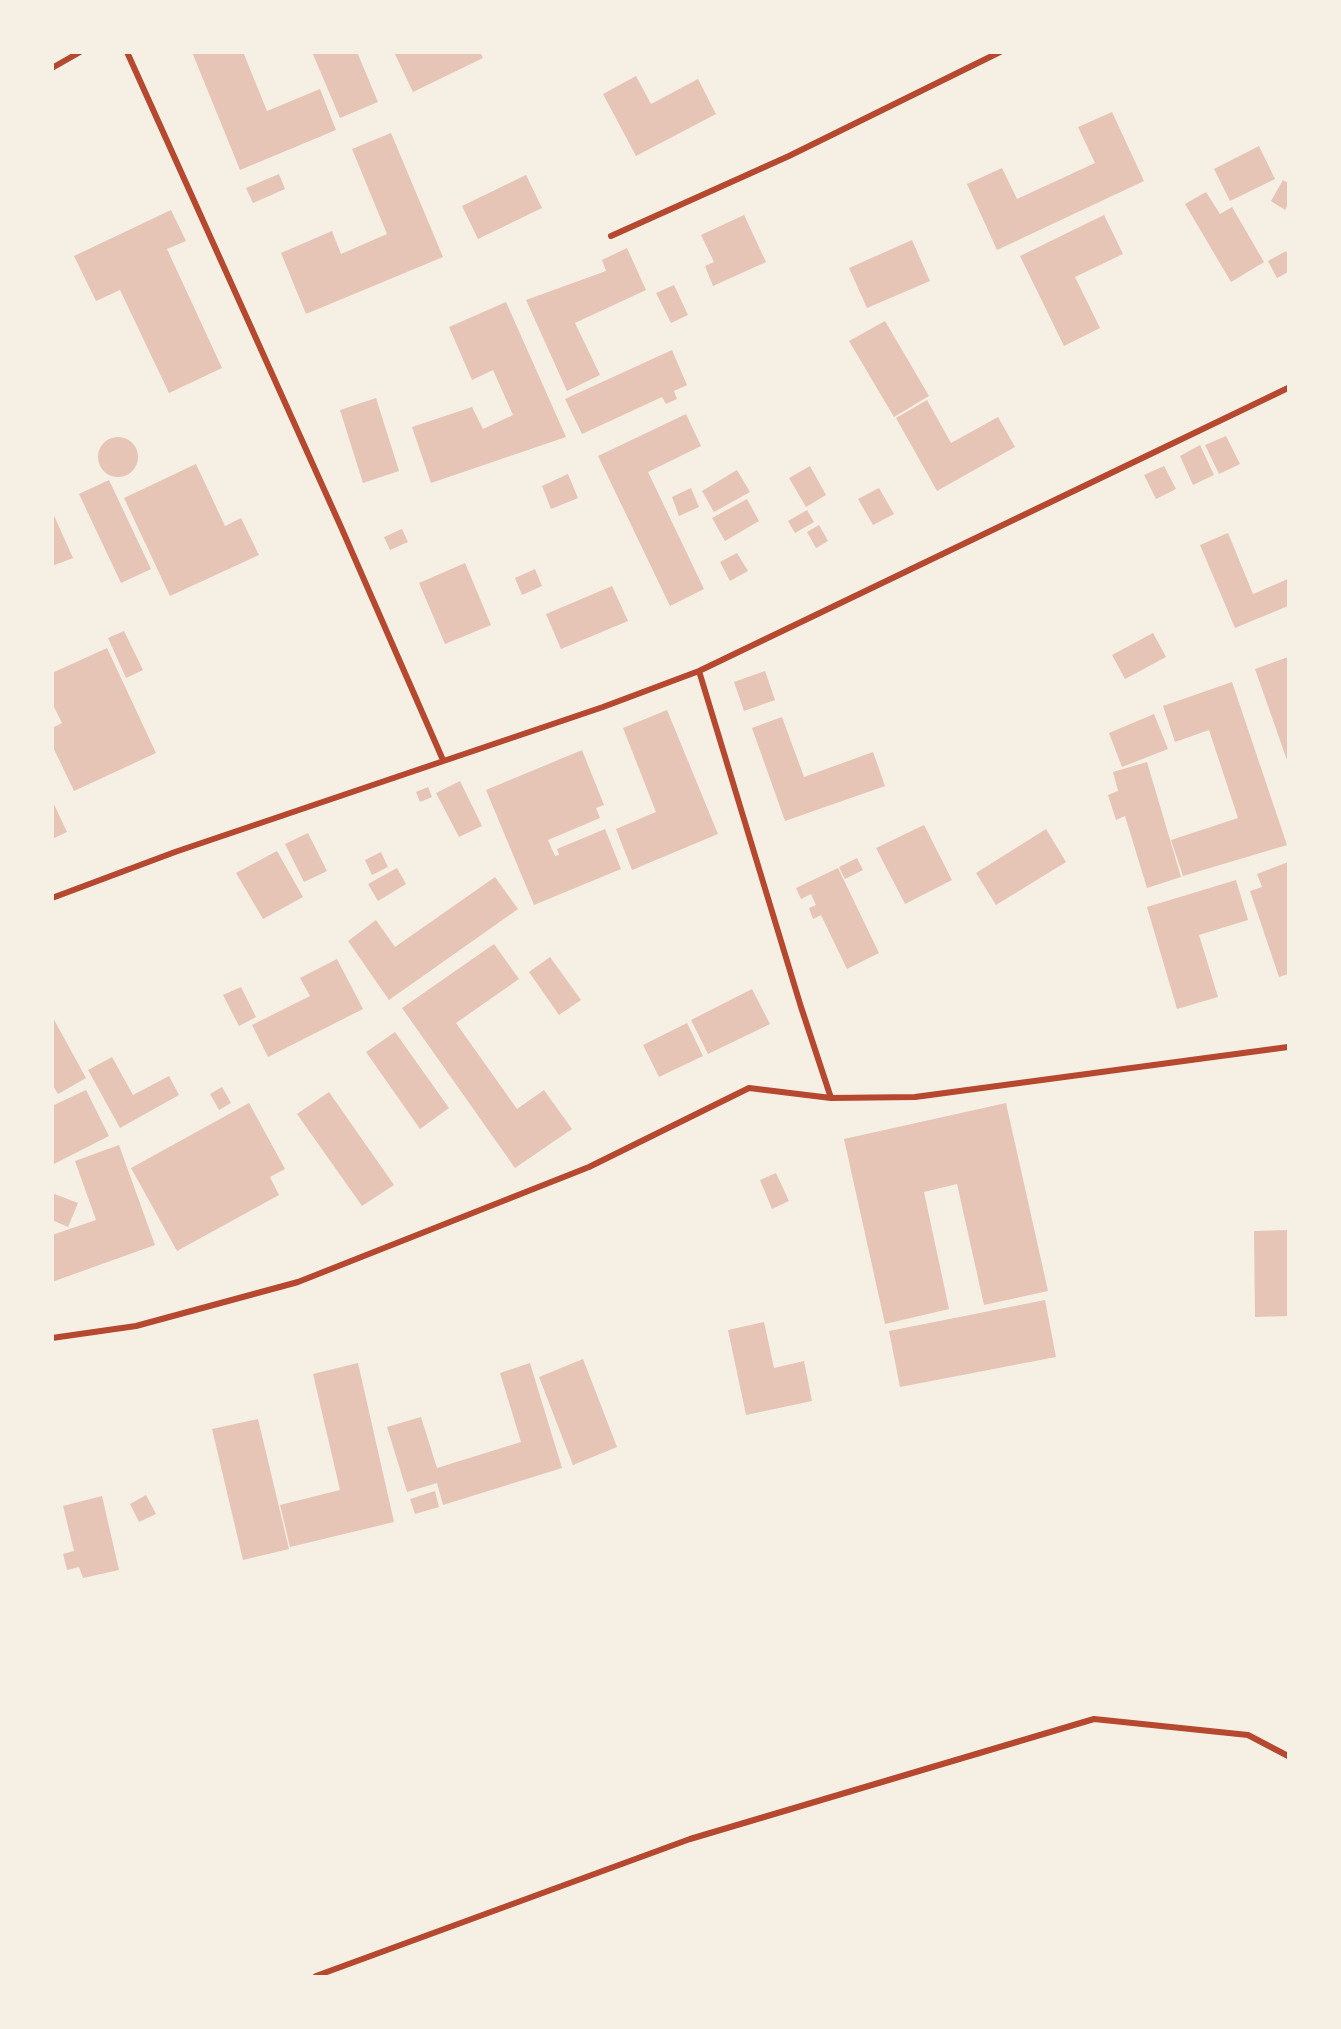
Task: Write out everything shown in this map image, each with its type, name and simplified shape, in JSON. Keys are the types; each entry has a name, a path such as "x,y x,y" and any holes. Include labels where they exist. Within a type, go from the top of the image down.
{"street":[{"path":"52,68 80,52"},
{"path":"126,52 341,527 443,760"},
{"path":"611,236 789,156 1000,52"},
{"path":"52,898 175,852 603,707 699,671 1288,388"},
{"path":"699,671 831,1098"},
{"path":"52,1338 136,1326 298,1282 589,1167 749,1088 831,1098 915,1097 1288,1047"},
{"path":"316,1977 690,1839 1094,1719 1248,1735 1288,1756"}],"building":[{"path":"192,52 243,52 267,111 320,89 336,130 240,170"},
{"path":"312,52 357,52 378,102 340,118"},
{"path":"394,52 480,52 483,58 413,92"},
{"path":"636,76 651,104 698,79 716,114 636,156 603,94"},
{"path":"1112,112 1144,181 997,250 967,184 1002,168 1017,199 1095,163 1078,127"},
{"path":"391,133 443,257 306,314 281,253 332,231 341,254 387,234 352,149"},
{"path":"1259,146 1275,179 1230,201 1214,169"},
{"path":"279,174 285,189 253,203 246,188"},
{"path":"526,175 542,208 478,239 462,206"},
{"path":"1283,180 1288,183 1288,204 1285,210 1271,201"},
{"path":"1206,192 1220,214 1232,207 1264,262 1231,282 1185,204"},
{"path":"171,210 186,241 167,249 222,368 169,393 120,290 96,301 74,256"},
{"path":"744,215 766,262 713,286 705,266 714,262 701,235"},
{"path":"1104,215 1123,254 1075,277 1100,328 1064,346 1020,256"},
{"path":"912,240 930,281 867,308 849,268"},
{"path":"627,248 646,290 575,323 600,375 567,391 526,300 606,271 602,260"},
{"path":"1286,251 1288,272 1277,278 1268,261"},
{"path":"674,285 688,315 671,323 656,293"},
{"path":"506,302 566,437 431,483 412,427 472,407 483,429 513,415 493,370 472,380 449,327"},
{"path":"885,321 929,396 894,417 849,341"},
{"path":"672,350 687,385 674,391 677,399 666,404 662,397 582,434 565,399"},
{"path":"376,398 399,471 363,483 340,410"},
{"path":"927,400 951,443 998,417 1015,447 937,491 896,418"},
{"path":"686,414 701,446 648,472 704,589 670,606 598,456"},
{"path":"1226,436 1240,464 1219,474 1205,445"},
{"path":"118,437 126,438 132,443 137,449 137,465 132,471 126,476 118,477 110,476 104,471 99,465 98,457 99,449 104,443 110,438"},
{"path":"1200,445 1214,475 1193,485 1180,456"},
{"path":"196,464 225,526 241,518 259,555 170,596 124,498"},
{"path":"810,466 826,495 806,507 789,478"},
{"path":"1164,466 1176,489 1156,499 1144,475"},
{"path":"737,470 750,492 714,512 702,491"},
{"path":"568,474 578,498 551,509 542,486"},
{"path":"109,480 151,569 121,583 79,494"},
{"path":"691,488 699,507 679,516 672,497"},
{"path":"879,488 894,514 873,525 858,499"},
{"path":"747,499 759,521 725,541 712,518"},
{"path":"807,510 814,522 795,533 788,521"},
{"path":"52,511 73,558 52,566"},
{"path":"819,525 828,541 816,548 807,532"},
{"path":"402,529 408,542 390,550 384,537"},
{"path":"1228,533 1253,594 1288,579 1288,606 1235,628 1200,545"},
{"path":"737,553 748,571 730,581 720,562"},
{"path":"465,563 491,625 445,644 419,583"},
{"path":"535,569 542,586 522,595 515,578"},
{"path":"612,586 628,621 561,649 546,614"},
{"path":"124,631 143,670 126,678 108,638"},
{"path":"1153,633 1166,657 1125,679 1112,655"},
{"path":"107,648 156,753 74,791 52,745 52,728 62,723 52,703 52,673"},
{"path":"1288,657 1288,763 1255,669"},
{"path":"765,671 775,700 744,711 734,682"},
{"path":"1232,682 1287,845 1183,876 1171,840 1238,818 1209,730 1175,742 1163,706"},
{"path":"667,710 718,834 632,870 616,829 656,812 623,728"},
{"path":"1154,714 1168,749 1122,767 1109,733"},
{"path":"782,717 804,777 873,752 885,786 785,821 752,728"},
{"path":"582,750 604,805 596,808 600,818 548,840 555,856 559,855 557,849 605,829 621,869 534,905 486,790"},
{"path":"1147,762 1181,877 1147,888 1125,816 1116,820 1108,795 1118,791 1113,772"},
{"path":"460,781 482,826 459,837 436,793"},
{"path":"428,787 432,797 420,802 416,792"},
{"path":"52,800 67,832 52,839"},
{"path":"924,825 952,880 905,904 876,848"},
{"path":"1046,829 1066,862 996,905 976,873"},
{"path":"308,833 327,871 304,882 285,844"},
{"path":"277,851 303,897 263,919 236,873"},
{"path":"381,852 388,867 372,875 365,860"},
{"path":"857,858 863,870 845,879 839,867"},
{"path":"1288,862 1288,974 1279,977 1250,891 1262,887 1257,874"},
{"path":"397,868 406,884 378,901 368,884"},
{"path":"838,868 879,953 847,969 821,915 813,919 809,908 816,905 811,894 801,899 796,888"},
{"path":"495,877 518,909 389,1000 348,941 376,920 395,947"},
{"path":"1236,880 1248,920 1199,935 1218,997 1177,1009 1147,907"},
{"path":"494,944 519,979 456,1023 517,1109 544,1090 572,1129 515,1168 402,1008"},
{"path":"550,957 581,1000 559,1015 529,972"},
{"path":"337,959 363,1009 268,1057 252,1025 310,996 300,978"},
{"path":"241,987 256,1017 239,1026 223,995"},
{"path":"752,989 770,1024 708,1054 691,1020"},
{"path":"52,1016 86,1078 58,1094 52,1084"},
{"path":"687,1023 703,1056 659,1077 643,1045"},
{"path":"395,1032 449,1108 420,1129 366,1052"},
{"path":"112,1057 133,1095 169,1076 179,1095 120,1128 88,1070"},
{"path":"222,1087 231,1103 219,1110 210,1094"},
{"path":"86,1090 109,1136 52,1165 52,1106"},
{"path":"329,1092 394,1185 362,1206 297,1114"},
{"path":"249,1103 285,1169 270,1177 279,1195 177,1251 131,1168"},
{"path":"1006,1103 1048,1291 984,1305 957,1184 924,1192 949,1309 885,1324 844,1139"},
{"path":"119,1145 155,1245 52,1282 52,1235 96,1220 75,1161"},
{"path":"776,1173 789,1201 772,1209 760,1180"},
{"path":"52,1193 78,1203 68,1227 52,1220"},
{"path":"1288,1230 1288,1316 1255,1317 1254,1231"},
{"path":"1045,1300 1056,1357 900,1387 889,1331"},
{"path":"764,1322 774,1368 804,1361 812,1401 746,1415 728,1330"},
{"path":"583,1359 617,1447 573,1465 539,1377"},
{"path":"358,1363 394,1522 290,1547 280,1505 340,1490 313,1374"},
{"path":"530,1363 562,1468 443,1505 437,1483 407,1492 387,1427 421,1417 437,1468 521,1442 500,1373"},
{"path":"258,1419 289,1549 243,1560 212,1429"},
{"path":"435,1491 439,1507 415,1514 410,1499"},
{"path":"146,1495 156,1514 139,1522 130,1504"},
{"path":"102,1496 119,1570 83,1578 79,1567 67,1570 63,1554 74,1551 63,1506"}]}
